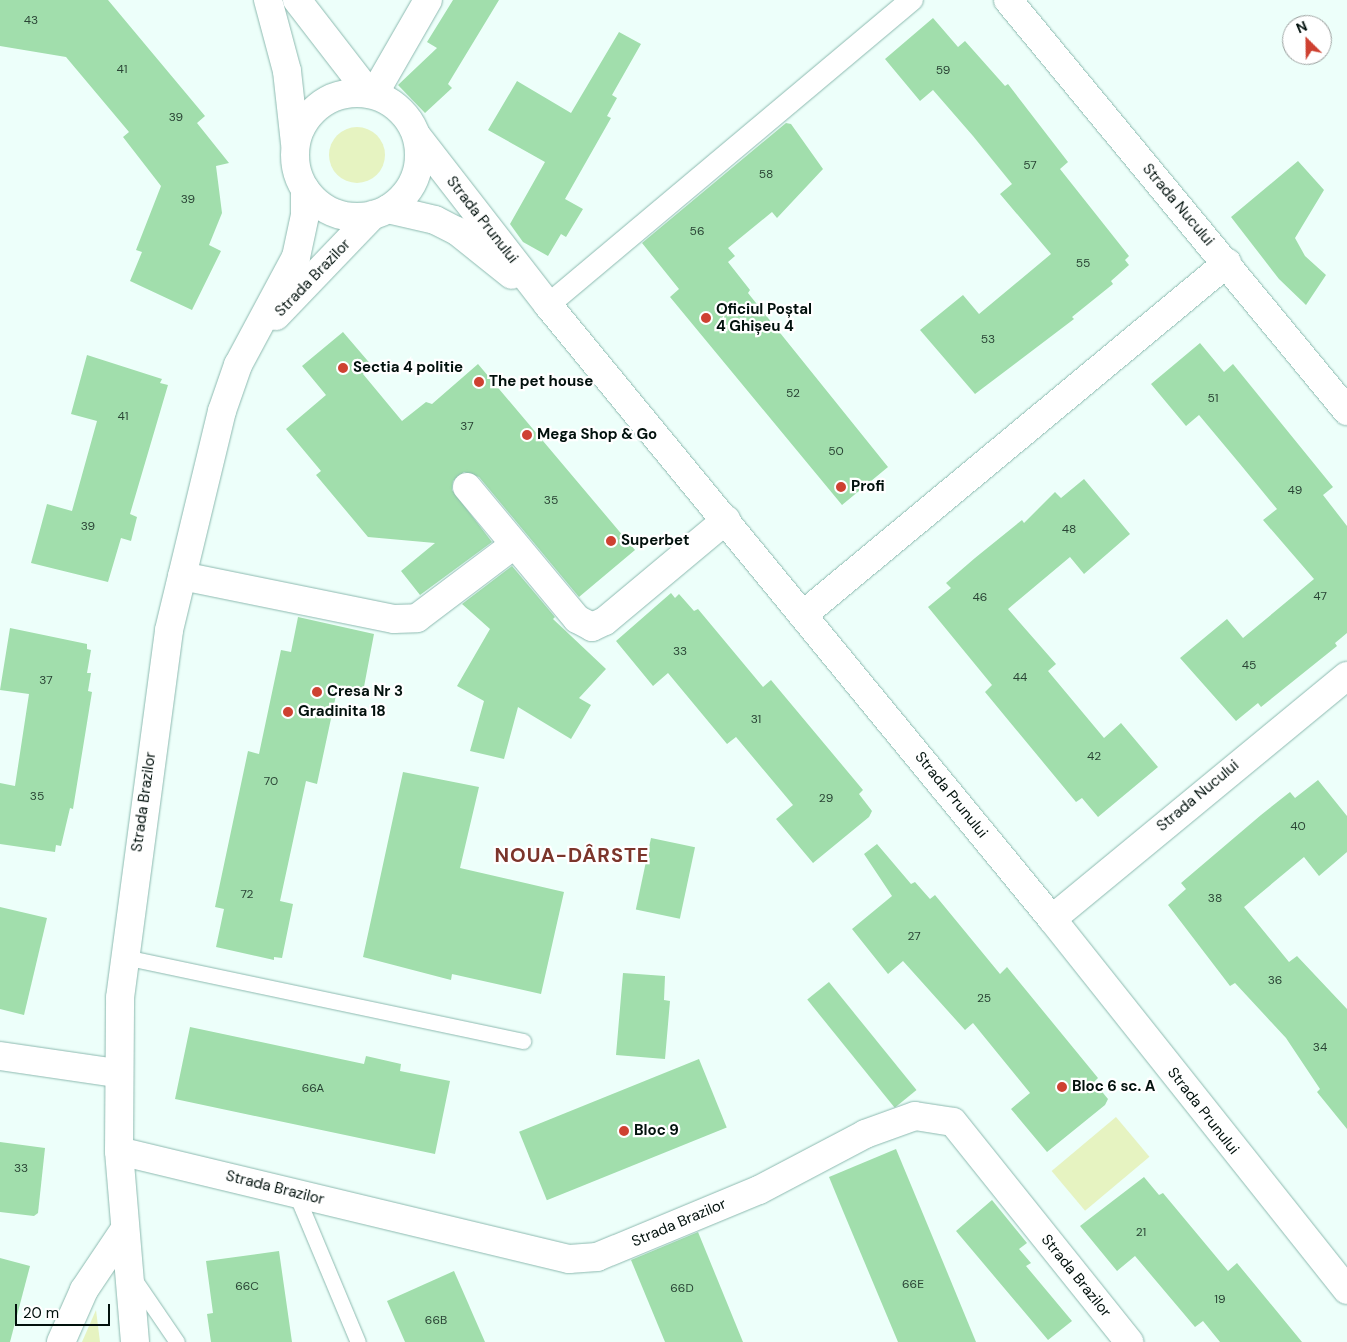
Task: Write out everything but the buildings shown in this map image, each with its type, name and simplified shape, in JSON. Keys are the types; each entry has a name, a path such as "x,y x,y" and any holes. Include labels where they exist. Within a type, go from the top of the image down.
{"street":[{"path":"268,0 287,71 297,175 304,189 318,204 335,214 354,217 381,212 401,199 418,170 417,136 401,110 372,94 297,0"},
{"path":"372,94 428,0"},
{"path":"548,305 912,0"},
{"name":"Strada Nucului","path":"1008,0 1227,263 1347,411"},
{"path":"295,143 302,125 322,104 349,93 372,94"},
{"name":"Strada Prunului","path":"417,136 548,305 804,614 1052,919 1347,1290"},
{"name":"Strada Brazilor","path":"133,1329 123,1232 117,1073 124,957 169,630 222,411 252,340 296,257 305,215 304,189"},
{"name":"Strada Prunului","path":"381,212 435,220 457,231 548,305"},
{"name":"Strada Brazilor","path":"252,340 381,212"},
{"path":"804,614 1227,263"},
{"path":"467,487 577,618 592,626 606,621 726,520"},
{"path":"182,576 394,619 417,618 514,545"},
{"name":"Strada Nucului","path":"1052,919 1347,676"},
{"path":"0,1056 117,1073"},
{"name":"Strada Brazilor","path":"120,1151 569,1260 597,1257 759,1190 865,1134 915,1116 953,1122 1129,1342"},
{"path":"61,1342 84,1290 123,1232"}],"lane":[{"path":"124,957 523,1041"},
{"path":"296,1194 358,1342"},
{"path":"127,1270 177,1342"},
{"path":"133,1329 147,1342"}],"green space":[{"path":"357,127 368,129 377,135 383,144 385,155 383,166 377,175 368,181 357,183 346,181 337,175 331,166 329,155 331,144 337,135 346,129"},
{"path":"1116,1117 1149,1157 1085,1211 1052,1171"},
{"path":"96,1310 100,1342 82,1342"}],"place":[{"name":"Oficiul Poștal 4 Ghișeu 4","path":"706,318"},
{"name":"Sectia 4 politie","path":"343,368"},
{"name":"The pet house","path":"479,382"},
{"name":"Mega Shop & Go","path":"527,435"},
{"name":"Profi","path":"841,487"},
{"name":"Superbet","path":"611,541"},
{"name":"Cresa Nr 3","path":"317,692"},
{"name":"Gradinita 18","path":"288,712"},
{"name":"Bloc 6 sc. A","path":"1062,1087"},
{"name":"Bloc 9","path":"624,1131"}],"district":[{"name":"NOUA-DÂRSTE","path":"572,855"}]}
